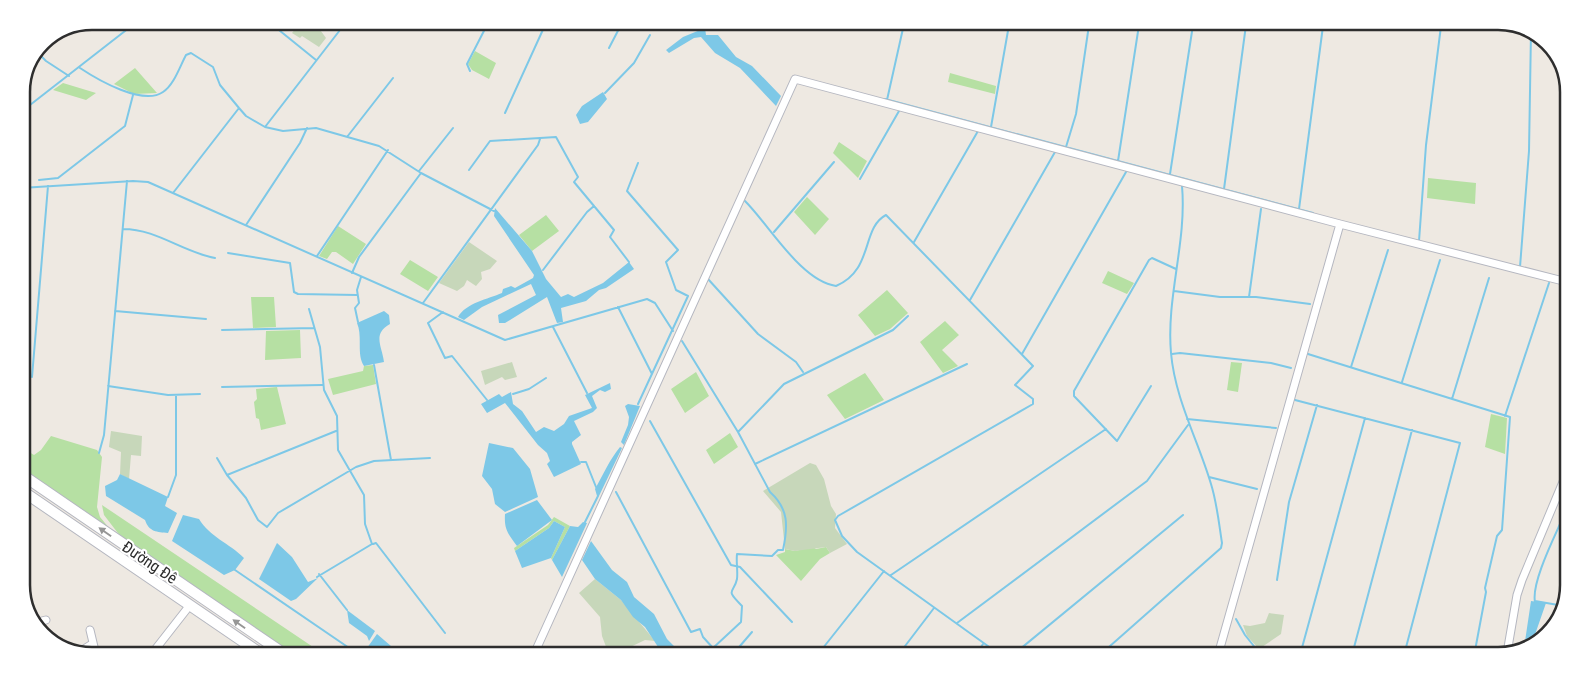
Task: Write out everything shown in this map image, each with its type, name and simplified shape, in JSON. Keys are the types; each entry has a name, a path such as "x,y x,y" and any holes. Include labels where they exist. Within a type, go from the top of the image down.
{"street":[{"path":"537,647 795,79 1340,224 1560,280"},
{"path":"1220,647 1340,224"},
{"name":"Đường Đê","path":"30,480 274,647"},
{"path":"1508,646 1522,580 1560,489"},
{"name":"Đường Đê","path":"30,496 251,647"},
{"path":"184,585 192,606"},
{"path":"157,647 192,606 208,604 225,613"},
{"path":"41,621 46,620"},
{"path":"90,630 94,647"}],"green space":[{"path":"294,30 320,30 326,38 319,47 302,36 300,38 292,33"},
{"path":"475,51 496,63 489,79 472,70 468,64"},
{"path":"135,68 157,93 134,94 114,84"},
{"path":"950,73 996,86 995,94 948,82"},
{"path":"63,83 96,93 86,100 53,90"},
{"path":"839,142 867,161 858,178 833,153"},
{"path":"1428,178 1476,183 1475,204 1427,198"},
{"path":"807,197 829,219 815,235 794,212"},
{"path":"546,215 559,231 532,251 519,235"},
{"path":"338,226 366,244 353,264 336,252 332,252 327,259 319,256"},
{"path":"469,242 497,261 490,269 481,272 482,279 476,286 467,280 464,286 457,291 439,283"},
{"path":"410,260 438,277 428,291 400,274"},
{"path":"1108,271 1134,283 1127,294 1102,283"},
{"path":"887,290 908,313 890,329 875,336 858,315"},
{"path":"251,297 274,297 276,327 253,328"},
{"path":"945,321 959,335 942,350 958,366 943,373 920,342"},
{"path":"300,330 301,358 265,360 266,331"},
{"path":"512,362 517,377 505,380 502,377 485,385 481,371"},
{"path":"1231,362 1242,363 1238,392 1227,390"},
{"path":"373,365 376,384 333,395 328,379 363,371 364,366"},
{"path":"696,372 709,396 685,413 671,389"},
{"path":"865,373 884,400 845,419 827,395"},
{"path":"277,387 286,424 261,430 259,419 256,418 254,402 257,399 256,389"},
{"path":"1491,414 1507,418 1505,454 1485,447"},
{"path":"111,431 142,436 141,456 131,455 129,479 120,474 121,452 109,447"},
{"path":"730,433 738,447 714,464 706,450"},
{"path":"51,436 97,450 102,457 97,507 100,517 114,534 30,477 30,453 34,455 41,450"},
{"path":"810,463 816,465 824,479 831,506 836,514 835,528 847,544 830,553 826,547 795,551 785,549 781,512 763,491"},
{"path":"102,505 313,647 278,647 124,541 104,515"},
{"path":"554,517 570,526 552,560 551,558 565,527 554,521 549,528 515,551 514,548 548,525"},
{"path":"813,547 816,549 826,547 830,553 820,559 801,581 776,555 785,552 785,549 795,551"},
{"path":"595,579 621,600 655,641 645,640 630,647 606,647 602,636 600,617 579,593"},
{"path":"1269,613 1284,615 1281,634 1262,647 1257,647 1247,636 1243,625 1250,626 1265,623"}],"water":[{"path":"700,30 705,30 706,35 718,35 736,57 752,66 781,96 776,106 740,68 715,53 701,37 694,38 669,53 666,50 683,37"},
{"path":"603,92 607,99 588,122 580,124 576,115 582,106"},
{"path":"495,208 532,251 546,279 561,297 568,294 574,297 603,283 629,262 634,269 606,288 599,290 586,301 561,308 563,322 557,323 547,297 505,323 499,323 498,315 536,295 531,284 482,307 464,320 458,317 466,308 502,293 503,289 511,286 515,288 533,278 534,275 494,216"},
{"path":"384,311 389,315 390,324 384,328 380,336 380,346 384,362 364,366 360,356 360,334 357,323"},
{"path":"610,383 611,389 605,392 600,390 592,396 597,408 593,412 574,421 581,435 572,444 581,464 554,477 547,464 550,461 547,453 538,445 505,403 487,413 481,404 499,394 502,397 511,392 513,404 522,411 536,432 544,427 554,431 564,424 569,416 592,408 585,395"},
{"path":"628,404 640,406 624,445 621,442 628,425 629,417 625,406"},
{"path":"489,443 513,448 530,469 538,497 505,512 495,504 492,489 482,476"},
{"path":"620,447 622,448 599,496 597,496 595,489"},
{"path":"120,474 168,497 165,506 177,513 168,533 157,532 151,529 145,520 106,496 105,486 117,480"},
{"path":"537,500 552,520 517,546 507,531 505,514"},
{"path":"183,515 199,519 209,531 244,558 235,570 224,575 172,541"},
{"path":"554,521 565,527 551,558 522,568 515,551 549,528"},
{"path":"583,522 587,523 562,577 552,560 570,526 578,527"},
{"path":"591,541 612,570 627,582 634,597 654,614 667,639 675,647 658,647 645,627 633,617 621,600 595,579 582,560"},
{"path":"277,543 292,557 308,582 318,578 296,599 291,601 259,579"},
{"path":"1531,601 1546,603 1535,636 1525,641"},
{"path":"347,610 375,631 369,641 367,636 349,623"},
{"path":"377,634 392,647 368,647"}],"waterway":[{"path":"30,105 126,30"},
{"path":"279,30 316,60"},
{"path":"265,127 340,30"},
{"path":"470,71 467,64 484,30"},
{"path":"505,113 543,30"},
{"path":"609,48 618,30"},
{"path":"887,100 903,30"},
{"path":"991,127 1008,30"},
{"path":"1066,147 1076,114 1088,30"},
{"path":"1118,161 1138,30"},
{"path":"1170,174 1192,30"},
{"path":"1224,189 1245,30"},
{"path":"1299,209 1322,30"},
{"path":"1419,241 1426,145 1440,30"},
{"path":"605,93 634,63 650,35"},
{"path":"1520,267 1529,151 1531,39"},
{"path":"80,68 121,90 144,96 154,95 167,89 186,55 191,53 213,67 220,85 246,116 265,127 283,131 316,128 379,146 421,173 494,211"},
{"path":"41,56 69,76"},
{"path":"347,137 393,78"},
{"path":"39,180 58,178 125,126 133,95"},
{"path":"885,99 1313,213"},
{"path":"173,193 239,108"},
{"path":"860,179 899,111"},
{"path":"246,225 300,143 307,128"},
{"path":"419,171 453,128"},
{"path":"914,242 978,131"},
{"path":"469,170 490,141 556,137 578,177 574,182 614,230 610,237 629,262"},
{"path":"423,303 538,145 540,139"},
{"path":"317,256 388,150"},
{"path":"970,300 1055,152"},
{"path":"774,232 834,162"},
{"path":"638,163 627,191 678,250 666,262 676,290 688,296 638,404"},
{"path":"1022,354 1126,172"},
{"path":"352,273 359,257 421,173"},
{"path":"99,453 104,435 127,181"},
{"path":"30,187 133,181 148,182 505,340 647,299 655,303 673,331"},
{"path":"32,377 48,186"},
{"path":"1109,647 1221,548 1222,543 1213,491 1177,387 1171,353 1171,311 1182,228 1182,186"},
{"path":"745,201 798,264 823,282 836,286 848,279 856,270 862,260 873,229 878,221 886,215 1033,366 1015,385 1033,399 1033,404 838,516 835,520 842,536 857,552 989,647"},
{"path":"543,270 587,212 594,206"},
{"path":"1249,297 1261,209"},
{"path":"123,229 147,233 191,251 215,258"},
{"path":"1351,367 1388,250"},
{"path":"228,253 290,263 294,292 298,294 357,295"},
{"path":"1151,386 1117,441 1074,396 1074,391 1149,260 1152,258 1176,269"},
{"path":"1402,382 1440,260"},
{"path":"358,322 355,308 359,303 357,290 361,277"},
{"path":"1452,399 1489,278"},
{"path":"708,279 758,334 796,362 803,372"},
{"path":"1505,416 1549,283"},
{"path":"1174,291 1220,297 1256,297 1310,304"},
{"path":"618,307 652,374"},
{"path":"309,309 320,347 324,390 337,416 338,450 364,495 365,524 372,544 317,577"},
{"path":"115,311 206,319"},
{"path":"443,312 428,323 445,358 452,356 487,400"},
{"path":"738,432 784,384 893,330 908,316"},
{"path":"553,327 587,393"},
{"path":"222,330 314,328"},
{"path":"682,341 738,432 770,492 781,505 786,518 783,550 778,550 772,556 737,554 737,579 732,594 742,606 741,622 714,647"},
{"path":"1172,354 1180,353 1271,363 1291,368"},
{"path":"1308,354 1510,417 1502,530 1497,536 1485,588 1486,592 1476,647"},
{"path":"755,464 967,364"},
{"path":"374,365 391,460"},
{"path":"513,394 529,389 546,378"},
{"path":"222,387 322,385"},
{"path":"108,386 168,395 200,394"},
{"path":"168,497 176,475 176,395"},
{"path":"1295,400 1460,443 1406,647"},
{"path":"1277,580 1289,502 1317,405"},
{"path":"1302,647 1365,418"},
{"path":"1187,419 1276,428"},
{"path":"650,421 731,565 740,567 792,622"},
{"path":"957,623 1147,481 1188,425"},
{"path":"891,575 1106,429"},
{"path":"1354,647 1412,430"},
{"path":"227,475 336,431"},
{"path":"217,458 227,475 246,498 258,520 267,527 278,513 356,467 374,461 430,458"},
{"path":"581,462 586,462 596,487"},
{"path":"1209,477 1257,489"},
{"path":"616,492 691,632 700,629 703,637 712,647"},
{"path":"585,522 598,496"},
{"path":"1023,647 1183,515"},
{"path":"1535,602 1540,571 1560,524"},
{"path":"373,544 376,543 445,633"},
{"path":"235,570 348,647"},
{"path":"824,647 884,571"},
{"path":"319,574 347,610"},
{"path":"1535,601 1556,605"},
{"path":"904,647 934,608"},
{"path":"1236,619 1255,647"},
{"path":"739,647 752,632"}]}
